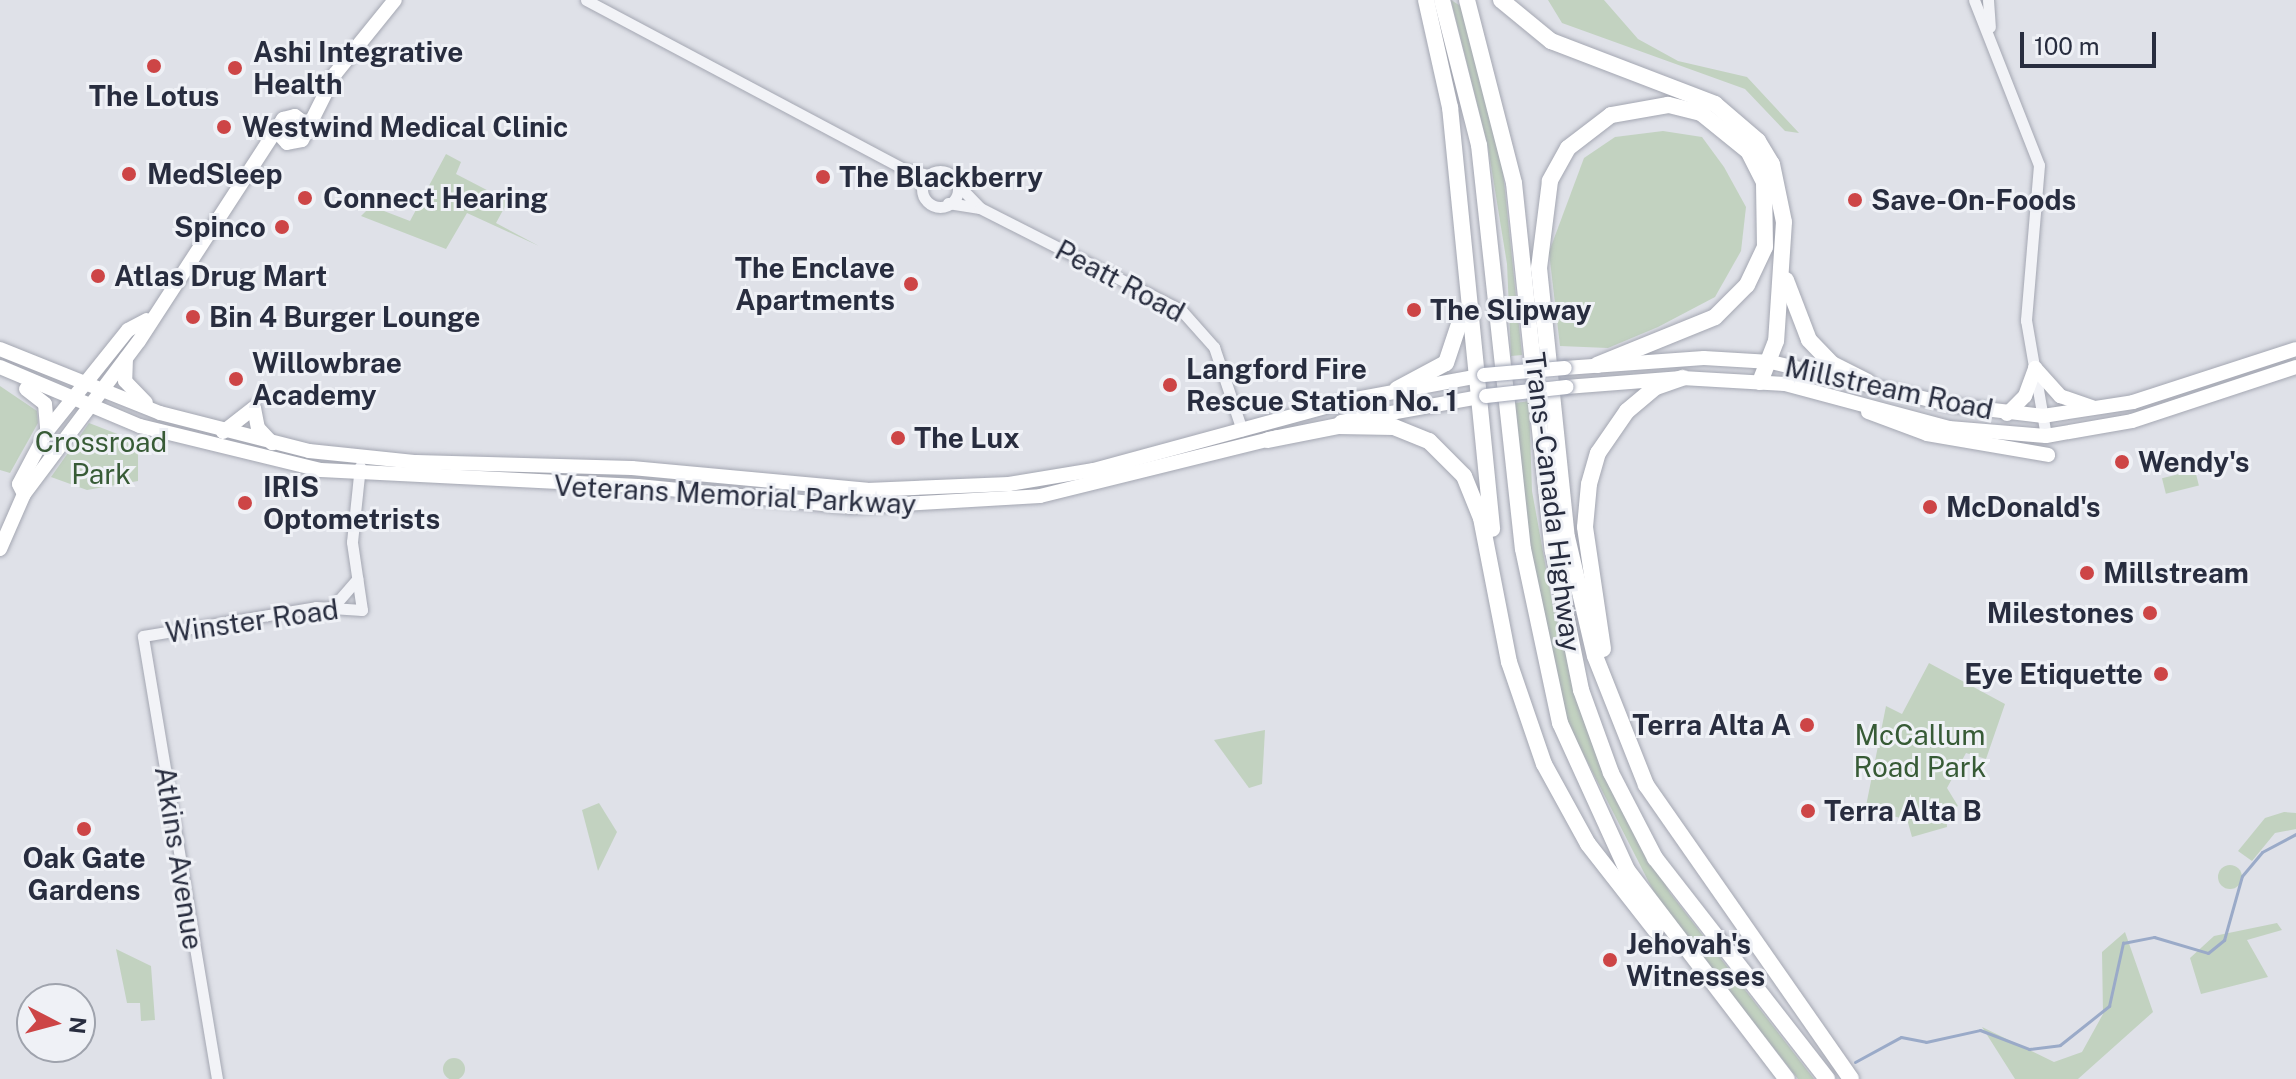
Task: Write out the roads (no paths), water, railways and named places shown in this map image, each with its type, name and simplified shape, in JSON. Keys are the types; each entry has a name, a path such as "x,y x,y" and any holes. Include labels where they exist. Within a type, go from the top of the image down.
{"highway":[{"path":"1426,0 1450,107 1465,285 1479,375 1509,662"},
{"name":"Trans-Canada Highway","path":"1442,0 1479,145 1523,549 1548,683 1575,763 1627,870 1719,997 1787,1079"},
{"name":"Trans-Canada Highway","path":"1467,0 1514,183 1553,551 1581,690 1611,773 1655,858 1827,1079"},
{"path":"1501,0 1551,41 1739,120 1772,164 1783,257 1794,312 1809,340 1832,364 1868,382"},
{"path":"1597,365 1715,317 1747,285 1765,247 1764,182 1748,151 1701,113 1638,106 1587,129 1550,181 1540,226 1554,427 1580,602 1614,711 1672,826 1851,1079"},
{"path":"1760,382 1771,362 1783,257"},
{"path":"1397,389 1446,363 1458,342 1465,285"},
{"path":"1672,826 1607,665 1585,527 1589,484 1605,442 1643,396 1682,378"},
{"path":"1268,440 1364,423 1411,432 1448,456 1473,494 1509,662 1544,764 1588,844 1697,981 1719,997"}],"main road":[{"path":"283,138 302,140 301,120 395,0"},
{"path":"0,549 24,494 126,358 147,320 283,138 283,119 301,120"},
{"path":"24,494 19,484 47,431 128,330 147,320"},
{"name":"Veterans Memorial Parkway","path":"0,349 84,385 223,432 362,458 632,468 928,490 1094,470 1397,389 1479,375"},
{"name":"Millstream Road","path":"1479,375 1597,365 1771,362 2007,414 2043,416 2101,409 2296,349"},
{"path":"126,358 131,392 160,413"},
{"name":"Veterans Memorial Parkway","path":"0,367 89,406 196,443 357,474 923,506 1086,488 1268,440 1481,397"},
{"name":"Millstream Road","path":"1481,397 1682,378 1760,382 1820,390 1949,428 2046,436 2132,421 2296,367"},
{"path":"2007,414 2025,396 2035,368 2060,396 2101,409"},
{"path":"0,377 40,395 47,431"},
{"path":"1820,390 1927,434 2048,455"},
{"path":"223,432 254,408 258,428 272,443"}],"street":[{"path":"586,0 904,169 932,176 949,174 959,186 948,203 931,204 904,169"},
{"path":"1974,0 2039,165 2026,301 2046,436"},
{"path":"1988,0 1991,39"},
{"path":"920,192 932,176"},
{"name":"Peatt Road","path":"959,186 980,208 1195,322 1216,352 1242,430"},
{"name":"Peatt Road","path":"948,203 980,208"},
{"path":"333,607 358,578 357,474 362,458"},
{"name":"Winster Road","path":"143,636 333,607 362,610 358,578"},
{"name":"Atkins Avenue","path":"143,636 217,1079"}],"waterway":[{"path":"1855,1062 1901,1037 1926,1042 1980,1030 2029,1049 2060,1045 2109,1006 2123,943 2154,937 2208,953 2224,940 2242,876 2262,852 2296,834"}],"place":[{"name":"The Lotus","path":"154,66"},
{"name":"Ashi Integrative Health","path":"235,68"},
{"name":"Westwind Medical Clinic","path":"224,127"},
{"name":"MedSleep","path":"129,174"},
{"name":"The Blackberry","path":"823,177"},
{"name":"Connect Hearing","path":"305,198"},
{"name":"Save-On-Foods","path":"1855,200"},
{"name":"Spinco","path":"282,227"},
{"name":"Atlas Drug Mart","path":"98,276"},
{"name":"The Enclave Apartments","path":"911,284"},
{"name":"The Slipway","path":"1414,310"},
{"name":"Bin 4 Burger Lounge","path":"193,317"},
{"name":"Willowbrae Academy","path":"236,379"},
{"name":"Langford Fire Rescue Station No. 1","path":"1170,385"},
{"name":"The Lux","path":"898,438"},
{"name":"Wendy's","path":"2122,462"},
{"name":"IRIS Optometrists","path":"245,503"},
{"name":"McDonald's","path":"1930,507"},
{"name":"Millstream","path":"2087,573"},
{"name":"Milestones","path":"2150,613"},
{"name":"Eye Etiquette","path":"2161,674"},
{"name":"Terra Alta A","path":"1807,725"},
{"name":"Terra Alta B","path":"1808,811"},
{"name":"Oak Gate Gardens","path":"84,829"},
{"name":"Jehovah's Witnesses","path":"1610,960"}],"park label":[{"name":"Crossroad Park","path":"101,458"},
{"name":"McCallum Road Park","path":"1920,751"}]}
